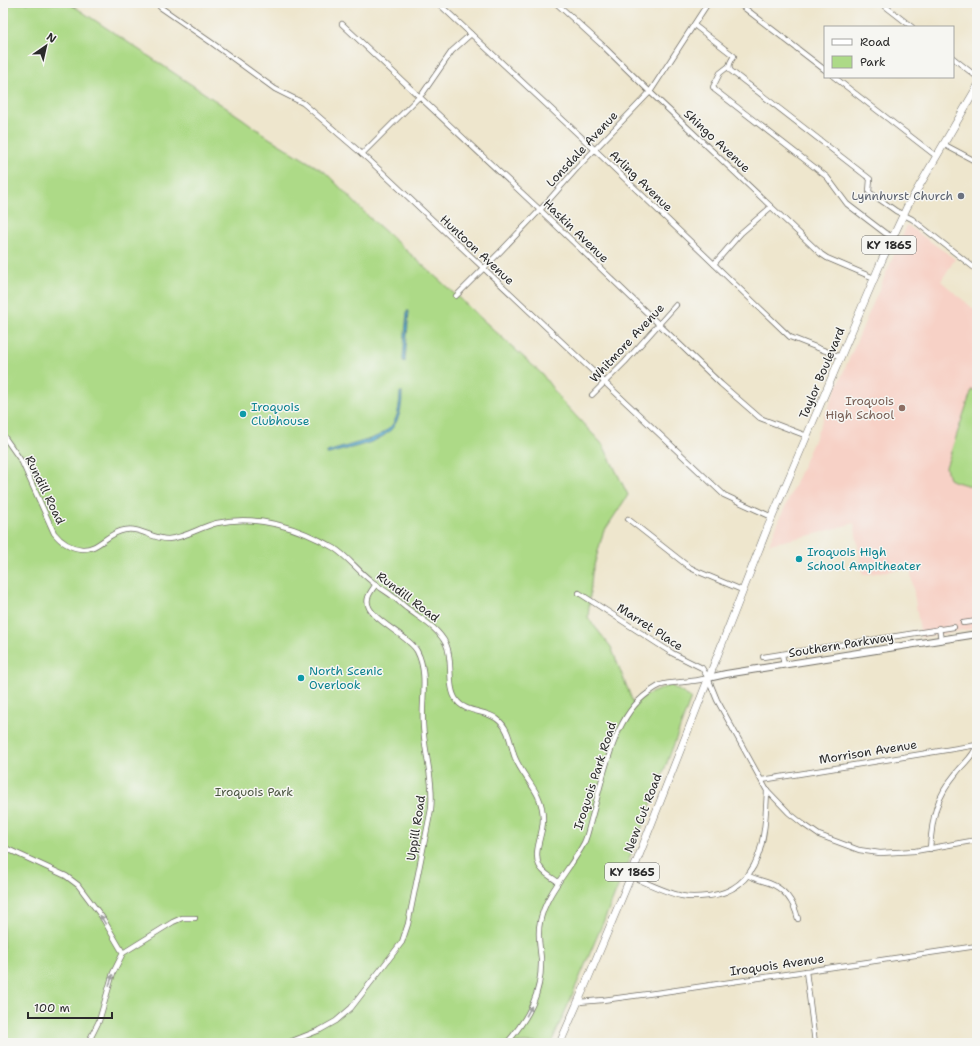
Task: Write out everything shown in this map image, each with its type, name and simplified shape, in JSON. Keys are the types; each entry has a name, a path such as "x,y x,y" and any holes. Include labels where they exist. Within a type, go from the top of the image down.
{"main road":[{"name":"Taylor Boulevard","path":"708,678 772,516 874,278 903,215 977,87"},
{"name":"Southern Parkway","path":"708,678 977,634"},
{"name":"New Cut Road","path":"560,1043 579,1002 631,876 708,678"}],"street":[{"name":"Arling Avenue","path":"438,3 594,149 790,337 841,357"},
{"name":"Shingo Avenue","path":"556,3 601,44 771,207 827,258 874,278"},
{"name":"Lonsdale Avenue","path":"456,296 540,210 594,149 650,92 708,3"},
{"path":"738,3 824,69"},
{"path":"881,3 911,26"},
{"name":"Huntoon Avenue","path":"159,5 275,89 303,103 362,154 724,495 772,516"},
{"name":"Haskin Avenue","path":"342,24 420,96 721,384 757,416 807,436"},
{"path":"694,25 734,56 729,66 720,73 713,87 715,90 827,177 847,204 885,233 893,237"},
{"path":"362,154 423,93 452,51 471,34"},
{"path":"954,59 977,77"},
{"path":"729,66 732,71 870,179 869,192 903,215 912,219 977,270"},
{"path":"835,78 936,156"},
{"path":"943,144 977,162"},
{"path":"714,264 741,233 771,207"},
{"name":"Whitmore Avenue","path":"592,395 660,324 676,305"},
{"name":"Rundill Road","path":"3,435 22,462 54,532 61,541 69,546 80,549 94,547 117,532 126,529 134,529 159,538 169,539 177,538 217,523 235,521 259,522 291,528 324,543 344,556 376,584 431,626 440,635 449,652 453,692 457,702 465,707 494,716 504,726 518,764 536,792 541,804 543,823 537,855 539,865 545,873 558,882"},
{"path":"628,519 689,566 699,572 742,590"},
{"name":"Uppill Road","path":"287,1043 320,1030 336,1021 357,1000 402,942 408,924 431,809 432,790 422,725 424,677 422,663 417,650 407,639 371,612 368,605 368,598 376,584"},
{"name":"Marret Place","path":"579,593 672,653 701,668 708,678"},
{"path":"963,623 977,621"},
{"path":"763,657 939,628 954,627"},
{"path":"939,628 941,640"},
{"path":"782,654 784,665"},
{"path":"708,678 717,700 767,790 803,824 819,835 859,850 880,853 901,853 977,840"},
{"name":"Iroquois Park Road","path":"558,882 584,842 616,735 629,710 644,696 660,685 708,678"},
{"path":"930,849 931,827 938,801 947,784 974,753 977,745"},
{"name":"Morrison Avenue","path":"762,780 977,745"},
{"path":"631,876 677,894 696,897 724,893 738,884 756,863 762,846 766,823 767,790"},
{"path":"3,847 66,876 78,885 102,917 123,953"},
{"path":"747,875 781,889 793,903 798,919"},
{"path":"507,1043 518,1030 537,995 541,969 539,935 540,922 547,902 558,882"},
{"path":"88,1043 99,1021 113,973 123,953 173,922 182,918 195,918"},
{"name":"Iroquois Avenue","path":"579,1002 655,993 977,946"},
{"path":"806,971 815,1043"}],"shaded area":[{"name":"Iroquois High School","path":"907,225 955,259 941,281 977,312 977,628 921,637 910,568 863,575 854,523 816,534 769,544"}],"green space":[{"name":"Iroquois Park","path":"3,3 69,3 243,119 269,138 325,172 369,217 542,374 561,400 603,445 628,495 603,533 592,573 588,618 611,647 634,705 644,696 670,685 691,698 662,776 611,904 551,1043 3,1043"},
{"path":"972,389 977,392 977,488 949,479 946,467"}],"water":[{"path":"407,311 409,311 405,362 403,361 403,357"},
{"path":"400,392 402,392 401,409 396,422 389,431 380,438 369,443 327,454 327,452 368,440 384,432 390,427 397,413"}],"place":[{"name":"Lynnhurst Church","path":"961,196"},
{"name":"Iroquois High School","path":"902,408"},
{"name":"Iroquois Clubhouse","path":"243,414"},
{"name":"Iroquois High School Ampitheater","path":"799,559"},
{"name":"North Scenic Overlook","path":"301,678"}]}
